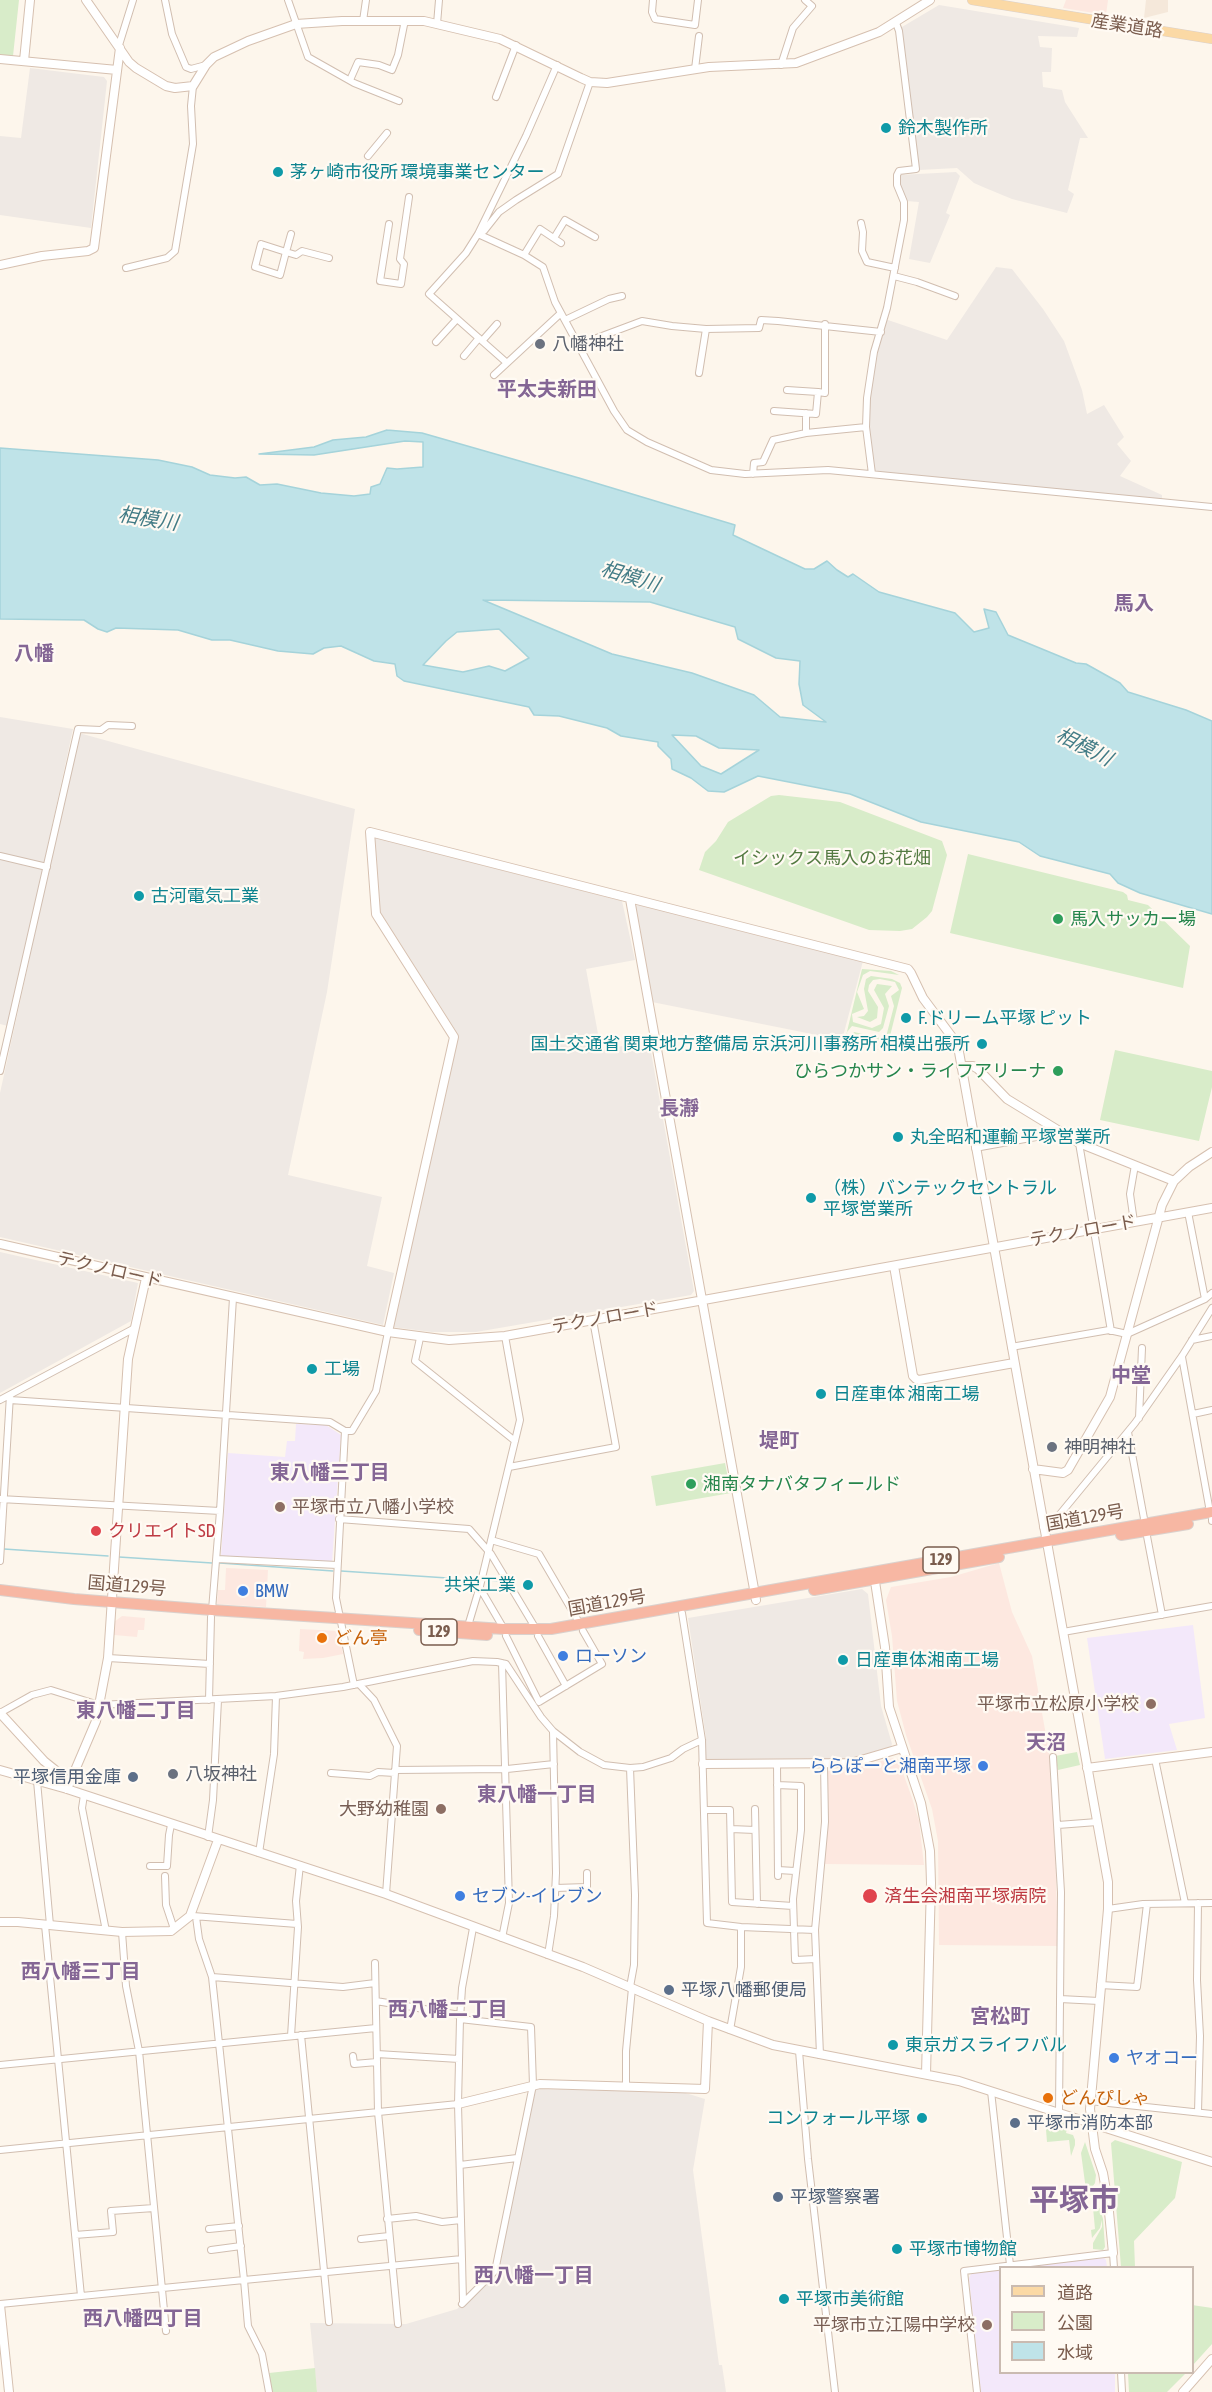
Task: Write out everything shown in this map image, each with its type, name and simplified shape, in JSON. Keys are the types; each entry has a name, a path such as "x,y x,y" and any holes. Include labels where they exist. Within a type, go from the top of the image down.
{"highway":[{"name":"国道129号","path":"582,1628 1212,1517"},
{"name":"国道129号","path":"0,1590 111,1606"},
{"name":"国道129号","path":"0,1597 340,1622 537,1633 682,1613 755,1597"},
{"name":"国道129号","path":"340,1622 468,1626 505,1633"}],"main road":[{"name":"産業道路","path":"973,0 1212,39"}],"street":[{"path":"24,61 30,0"},
{"path":"86,0 136,68 166,86 175,88 193,86"},
{"path":"0,265 42,256 88,251 94,248 119,47 133,0"},
{"path":"165,0 170,15 172,34 186,67 191,69 206,65"},
{"path":"288,0 308,57 350,80 399,101"},
{"path":"363,21 366,0"},
{"path":"437,24 439,0"},
{"path":"653,0 652,12 655,19 695,25 698,0"},
{"path":"781,65 794,28 812,6 805,0"},
{"path":"126,268 167,258 175,251 193,144 190,106 193,86 206,65 214,57 230,49 296,24 413,20 437,24 516,45 590,82 620,82 695,69 781,65 808,59 879,32 930,0"},
{"path":"872,474 866,427 867,398 872,362 894,276 904,220 904,202 897,185 897,175 899,171 916,169 899,31 896,23"},
{"path":"350,80 358,63 379,65 392,70 398,55 404,25"},
{"path":"695,69 699,36"},
{"path":"496,97 516,45"},
{"path":"0,59 117,70"},
{"path":"507,363 429,294 466,253 478,234 526,136 557,65"},
{"path":"478,234 484,231 499,212 558,174 590,82"},
{"path":"369,156 387,133"},
{"path":"389,224 380,281 400,284 404,264 400,259 409,197"},
{"path":"554,238 565,220 595,237"},
{"path":"861,223 862,251 867,262 895,268"},
{"path":"524,255 540,229 561,243"},
{"path":"291,234 286,252 280,275 255,267 261,244 286,252 296,255 302,251 329,258"},
{"path":"478,234 524,255 545,270 561,313 620,422 636,436 711,470 753,474 828,470 1212,507"},
{"path":"388,235 403,237"},
{"path":"894,276 955,296"},
{"path":"565,320 609,299 622,296"},
{"path":"494,375 561,313"},
{"path":"436,342 457,319"},
{"path":"578,345 642,321 706,329 759,328 761,320 825,324 881,332"},
{"path":"464,356 497,324"},
{"path":"787,390 825,393 825,324"},
{"path":"699,373 706,329"},
{"path":"774,411 816,414 818,392"},
{"path":"806,413 806,433"},
{"path":"753,474 754,463 763,462 773,440 806,433 866,427"},
{"path":"0,1071 78,729 101,730 108,725 132,726"},
{"path":"0,1400 10,1398 330,1422 345,1431 352,1431 376,1391 454,1037 376,914 370,832 908,969 923,998 952,1037 958,1052 1108,1882 1108,1909 1090,2122 1108,2202 1114,2266"},
{"path":"0,856 47,867"},
{"path":"630,899 755,1597"},
{"path":"0,1028 9,1030"},
{"path":"961,1066 973,1065 1007,1099 1053,1129 1079,1143 1174,1181"},
{"path":"975,1148 1047,1135 1053,1129"},
{"path":"1079,1143 1111,1331"},
{"path":"1033,1469 1063,1473 1068,1470 1110,1397 1158,1218 1174,1181 1189,1167 1212,1152"},
{"path":"1134,1222 1130,1194 1135,1165"},
{"name":"テクノロード","path":"0,1244 388,1332 448,1340 504,1336 1212,1208"},
{"path":"1188,1212 1205,1299"},
{"path":"894,1266 913,1376 919,1380 1014,1363"},
{"path":"67,1789 89,1740 99,1705 108,1658 128,1359 146,1278"},
{"path":"1011,1347 1111,1331 1127,1334 1205,1299 1212,1291"},
{"path":"209,1700 211,1613 217,1559 234,1298"},
{"path":"1043,1527 1051,1525 1128,1432 1182,1356 1212,1308"},
{"path":"509,1467 616,1447 593,1320"},
{"path":"10,1398 133,1329"},
{"path":"468,1626 480,1588 520,1420 504,1336"},
{"path":"1192,1340 1212,1336"},
{"path":"420,1338 415,1361 515,1441"},
{"path":"1138,1418 1142,1348"},
{"path":"1182,1356 1212,1517"},
{"path":"0,1561 10,1398"},
{"path":"1193,1414 1212,1410"},
{"path":"345,1431 336,1598 356,1684 374,1700 397,1746 386,1894"},
{"path":"1128,1432 1162,1615"},
{"path":"3,1499 220,1511"},
{"path":"339,1519 463,1527 475,1533 489,1551 566,1686"},
{"path":"480,1588 539,1702 602,1664 539,1554 491,1540"},
{"path":"217,1559 337,1565"},
{"path":"874,1576 885,1647 888,1698 925,1817 930,1851 926,2074"},
{"path":"1063,1632 1212,1606"},
{"path":"682,1613 702,1740 707,1923 815,1930"},
{"path":"108,1658 210,1664"},
{"path":"67,1789 63,1777 0,1713 32,1695 51,1690 99,1705 218,1700 276,1696 356,1684 473,1661 506,1664 540,1717 553,1731 580,1752 604,1764 630,1768 643,1767 671,1758 702,1740"},
{"path":"502,1663 507,1769 509,1903 502,1938"},
{"path":"259,1853 274,1754 276,1696"},
{"path":"208,1837 213,1800 218,1700"},
{"path":"548,1955 555,1888 553,1731"},
{"path":"703,1764 851,1763 902,1749"},
{"path":"1087,1768 1212,1752"},
{"path":"1053,1757 1061,1892 1059,2112"},
{"path":"1155,1759 1185,1903"},
{"path":"331,1773 370,1776 378,1772 507,1769 554,1764"},
{"path":"777,1764 778,1873 795,1870"},
{"path":"820,2055 815,1930 819,1867 825,1822 824,1764"},
{"path":"626,2087 626,2051 634,1965 635,1895 630,1768"},
{"path":"0,1770 67,1789 386,1894 631,1987 730,2030 799,2051 881,2064 991,2091 1212,2162"},
{"path":"37,1781 58,2059 81,2296"},
{"path":"777,1785 801,1786 801,1830 793,1906 795,1960 816,1959"},
{"path":"84,1795 82,1808 106,1931"},
{"path":"755,1809 757,1904"},
{"path":"705,1810 730,1810 732,1902 793,1906"},
{"path":"1058,1825 1097,1822"},
{"path":"150,1866 168,1866 171,1825"},
{"path":"731,1829 755,1830"},
{"path":"218,1840 193,1916 212,1977 248,2326 262,2354 268,2392"},
{"path":"291,2036 295,1983 296,1900 300,1865"},
{"path":"555,1888 587,1887 587,1873"},
{"path":"165,1876 166,1905 174,1929"},
{"path":"1198,1903 1197,1980 1200,2036 1198,2112"},
{"path":"1108,1909 1147,1904 1212,1903"},
{"path":"1100,1985 1137,1987 1147,1904"},
{"path":"0,1923 122,1932 165,1932 174,1929 193,1916 297,1924"},
{"path":"730,2030 741,1967 741,1927"},
{"path":"376,2001 460,2017 531,2027 533,2085 495,2271 462,2303 458,2104 460,2017 462,1988 473,1928"},
{"path":"122,1932 126,1986 139,2051 166,2331"},
{"path":"375,1963 378,2112 398,2324"},
{"path":"212,1977 344,1987 375,1983"},
{"path":"1060,1999 1099,2001"},
{"path":"0,2150 458,2104 533,2085 705,2089 708,2021"},
{"path":"0,2065 376,2028"},
{"path":"301,2035 329,2322"},
{"path":"799,2051 808,2159 835,2392"},
{"path":"377,2054 459,2059"},
{"path":"353,2056 354,2064 377,2062"},
{"path":"991,2091 1010,2265"},
{"path":"1090,2101 1212,2114"},
{"path":"460,2165 517,2158"},
{"path":"75,2235 113,2232 111,2211 154,2208"},
{"path":"387,2218 416,2216 442,2222 461,2220"},
{"path":"209,2229 238,2226"},
{"path":"361,2239 389,2236"},
{"path":"211,2250 241,2246"},
{"path":"1002,2266 1113,2253"},
{"path":"9,2392 0,2307 81,2296 462,2259"},
{"path":"977,2392 964,2271 999,2266"},
{"path":"1183,2392 1212,2359"},
{"path":"1121,2374 1122,2392"}],"shaded area":[{"path":"1066,0 1108,0 1106,15 1063,8"},
{"path":"1146,0 1168,0 1168,12 1144,18"},
{"path":"939,5 1079,28 1077,37 1038,36 1040,47 1052,48 1051,72 1042,72 1043,87 1062,90 1065,102 1088,138 1080,138 1068,190 1074,194 1067,213 1012,199 974,183 957,168 919,170 902,27"},
{"path":"30,68 104,77 107,81 91,228 0,215 0,136 21,138"},
{"path":"956,172 960,176 946,213 950,215 930,263 909,259 919,202 906,201 900,186 899,175"},
{"path":"996,267 1012,269 1064,341 1082,390 1087,414 1104,405 1124,437 1117,444 1131,461 1120,476 1162,495 1162,499 874,471 867,427 868,398 875,352 885,319 947,340"},
{"path":"0,717 73,729 44,863 0,853"},
{"path":"79,733 355,809 327,992 288,1175 382,1197 367,1266 394,1273 383,1325 0,1237 0,1093"},
{"path":"373,837 622,901 635,960 586,969 601,1050 649,1041 694,1291 691,1295 476,1332 432,1332 392,1327 458,1034 379,910"},
{"path":"0,859 43,868 8,1026 0,1024"},
{"path":"638,904 863,961 842,1040 652,1002 635,907"},
{"path":"0,1252 138,1283 131,1321 0,1393"},
{"name":"平塚市立八幡小学校","path":"296,1424 326,1425 341,1435 332,1563 221,1556 228,1453 285,1457 287,1441 295,1441"},
{"path":"999,1563 1012,1612 1032,1656 1053,1775 1058,1946 939,1945 938,1841 932,1809 906,1735 897,1701 892,1636 886,1600 891,1587 951,1577"},
{"name":"BMW","path":"226,1568 268,1570 266,1607 217,1604 218,1590 225,1590"},
{"path":"862,1589 868,1594 881,1706 892,1744 890,1749 847,1759 706,1760 706,1738 688,1618"},
{"path":"122,1616 145,1618 144,1630 138,1630 137,1637 114,1635 114,1622"},
{"name":"平塚市立松原小学校","path":"1193,1625 1205,1718 1169,1724 1177,1750 1105,1759 1087,1638"},
{"path":"300,1629 338,1631 343,1654 303,1659 304,1652 299,1651"},
{"path":"893,1758 898,1759 919,1821 924,1865 824,1864 827,1772"},
{"path":"537,2089 679,2091 705,2099 693,2170 719,2365 722,2365 726,2392 317,2392 310,2323 406,2324 457,2309 497,2272 534,2091"},
{"path":"1104,2258 1107,2266 1028,2266"},
{"name":"平塚市立江陽中学校","path":"999,2269 999,2374 1115,2374 1115,2392 981,2392 969,2278 972,2272"}],"green space":[{"path":"0,0 19,0 13,56 0,55"},
{"name":"イシックス馬入のお花畑","path":"771,796 840,802 942,841 947,855 932,911 912,929 869,930 699,870 705,852 716,841 728,822"},
{"name":"馬入サッカー場","path":"968,854 1123,892 1127,895 1128,900 1148,905 1190,946 1183,988 950,933"},
{"path":"862,969 891,971 899,975 870,971 863,975 857,992 864,1009 852,1014 853,1022 872,1028 881,1024 884,1008 874,990 877,984 892,986 885,994 889,1006 883,1028 879,1032 852,1026 847,1032 848,1039 880,1050 845,1040"},
{"path":"871,976 892,979 900,983 902,988 890,1036 882,1042 853,1034 854,1032 880,1038 887,1033 894,1006 891,996 899,990 895,982 873,980 868,991 878,1007 877,1018 870,1022 857,1017 864,1016 868,1011 864,989 866,979"},
{"path":"1115,1050 1212,1071 1212,1087 1199,1141 1100,1120"},
{"name":"湘南タナバタフィールド","path":"725,1463 731,1493 656,1506 651,1476"},
{"path":"1077,1752 1080,1765 1058,1770 1055,1756"},
{"path":"1045,2117 1068,2123 1066,2133 1073,2135 1075,2140 1071,2156 1069,2140 1047,2142"},
{"path":"1115,2140 1182,2162 1175,2198 1134,2241 1135,2266 1121,2266 1111,2143"},
{"path":"1085,2142 1096,2175 1091,2189 1086,2190 1081,2153"},
{"path":"1092,2197 1103,2219 1105,2247 1103,2250 1093,2249 1093,2243 1102,2227 1102,2220 1100,2228 1092,2238 1091,2230 1095,2229"},
{"path":"1194,2305 1212,2308 1212,2344 1194,2364"},
{"path":"315,2368 317,2392 272,2392 269,2373"},
{"path":"1128,2374 1185,2374 1167,2392 1129,2392"}],"water":[{"name":"相模川","path":"387,430 422,433 735,525 733,535 805,569 814,569 827,561 848,577 853,574 879,592 955,613 974,632 989,628 984,609 996,612 1008,635 1076,663 1086,664 1120,683 1128,692 1186,710 1212,721 1212,914 1140,893 1118,883 1110,874 1040,856 1019,842 921,822 850,794 758,776 724,792 708,791 691,778 672,769 671,759 658,746 658,742 621,736 607,728 559,716 534,715 529,707 404,681 397,676 395,664 374,661 341,646 324,648 313,654 278,651 230,640 212,640 178,630 116,628 107,632 84,620 0,619 0,448 158,460 192,467 210,475 246,477 260,485 277,484 321,493 354,496 370,494 371,487 380,484 387,468 423,467 423,442 405,441 314,455 259,454 314,447 333,440 366,437","holes":["483,600 650,602 735,627 738,639 776,658 800,661 799,684 803,705 826,722 780,717 754,695 692,673 612,654","499,629 529,658 505,671 489,666 463,672 423,665 457,632","672,735 696,736 719,748 759,750 721,774 701,766"]}],"waterway":[{"path":"4,1549 108,1556"},
{"path":"119,1557 212,1563"},
{"path":"220,1563 333,1571"},
{"path":"341,1571 478,1580"},
{"path":"485,1580 504,1581"}],"place":[{"name":"鈴木製作所","path":"886,128"},
{"name":"茅ヶ崎市役所 環境事業センター","path":"278,172"},
{"name":"八幡神社","path":"540,344"},
{"name":"古河電気工業","path":"139,896"},
{"name":"馬入サッカー場","path":"1058,919"},
{"name":"F.ドリーム平塚 ピット","path":"906,1018"},
{"name":"国土交通省 関東地方整備局 京浜河川事務所 相模出張所","path":"982,1044"},
{"name":"ひらつかサン・ライフアリーナ","path":"1058,1071"},
{"name":"丸全昭和運輸 平塚営業所","path":"898,1137"},
{"name":"（株）バンテックセントラル 平塚営業所","path":"811,1198"},
{"name":"工場","path":"312,1369"},
{"name":"日産車体 湘南工場","path":"821,1394"},
{"name":"神明神社","path":"1052,1447"},
{"name":"湘南タナバタフィールド","path":"691,1484"},
{"name":"平塚市立八幡小学校","path":"280,1507"},
{"name":"クリエイトSD","path":"96,1531"},
{"name":"共栄工業","path":"528,1585"},
{"name":"BMW","path":"243,1591"},
{"name":"どん亭","path":"322,1638"},
{"name":"ローソン","path":"563,1656"},
{"name":"日産車体湘南工場","path":"843,1660"},
{"name":"平塚市立松原小学校","path":"1151,1704"},
{"name":"ららぽーと湘南平塚","path":"983,1766"},
{"name":"八坂神社","path":"173,1774"},
{"name":"平塚信用金庫","path":"133,1777"},
{"name":"大野幼稚園","path":"441,1809"},
{"name":"セブン-イレブン","path":"460,1896"},
{"name":"済生会湘南平塚病院","path":"870,1896"},
{"name":"平塚八幡郵便局","path":"669,1990"},
{"name":"東京ガスライフバル","path":"893,2045"},
{"name":"ヤオコー","path":"1114,2058"},
{"name":"どんぴしゃ","path":"1048,2098"},
{"name":"コンフォール平塚","path":"922,2118"},
{"name":"平塚市消防本部","path":"1015,2123"},
{"name":"平塚警察署","path":"778,2197"},
{"name":"平塚市博物館","path":"897,2249"},
{"name":"平塚市美術館","path":"784,2299"},
{"name":"平塚市立江陽中学校","path":"987,2325"}],"district":[{"name":"平太夫新田","path":"547,390"},
{"name":"馬入","path":"1134,604"},
{"name":"八幡","path":"34,654"},
{"name":"長瀞","path":"679,1109"},
{"name":"中堂","path":"1131,1376"},
{"name":"堤町","path":"779,1441"},
{"name":"東八幡三丁目","path":"330,1473"},
{"name":"東八幡二丁目","path":"136,1711"},
{"name":"天沼","path":"1046,1743"},
{"name":"東八幡一丁目","path":"537,1795"},
{"name":"西八幡三丁目","path":"81,1972"},
{"name":"西八幡二丁目","path":"448,2010"},
{"name":"宮松町","path":"1000,2017"},
{"name":"平塚市","path":"1074,2201"},
{"name":"西八幡一丁目","path":"534,2276"},
{"name":"西八幡四丁目","path":"143,2319"}]}
